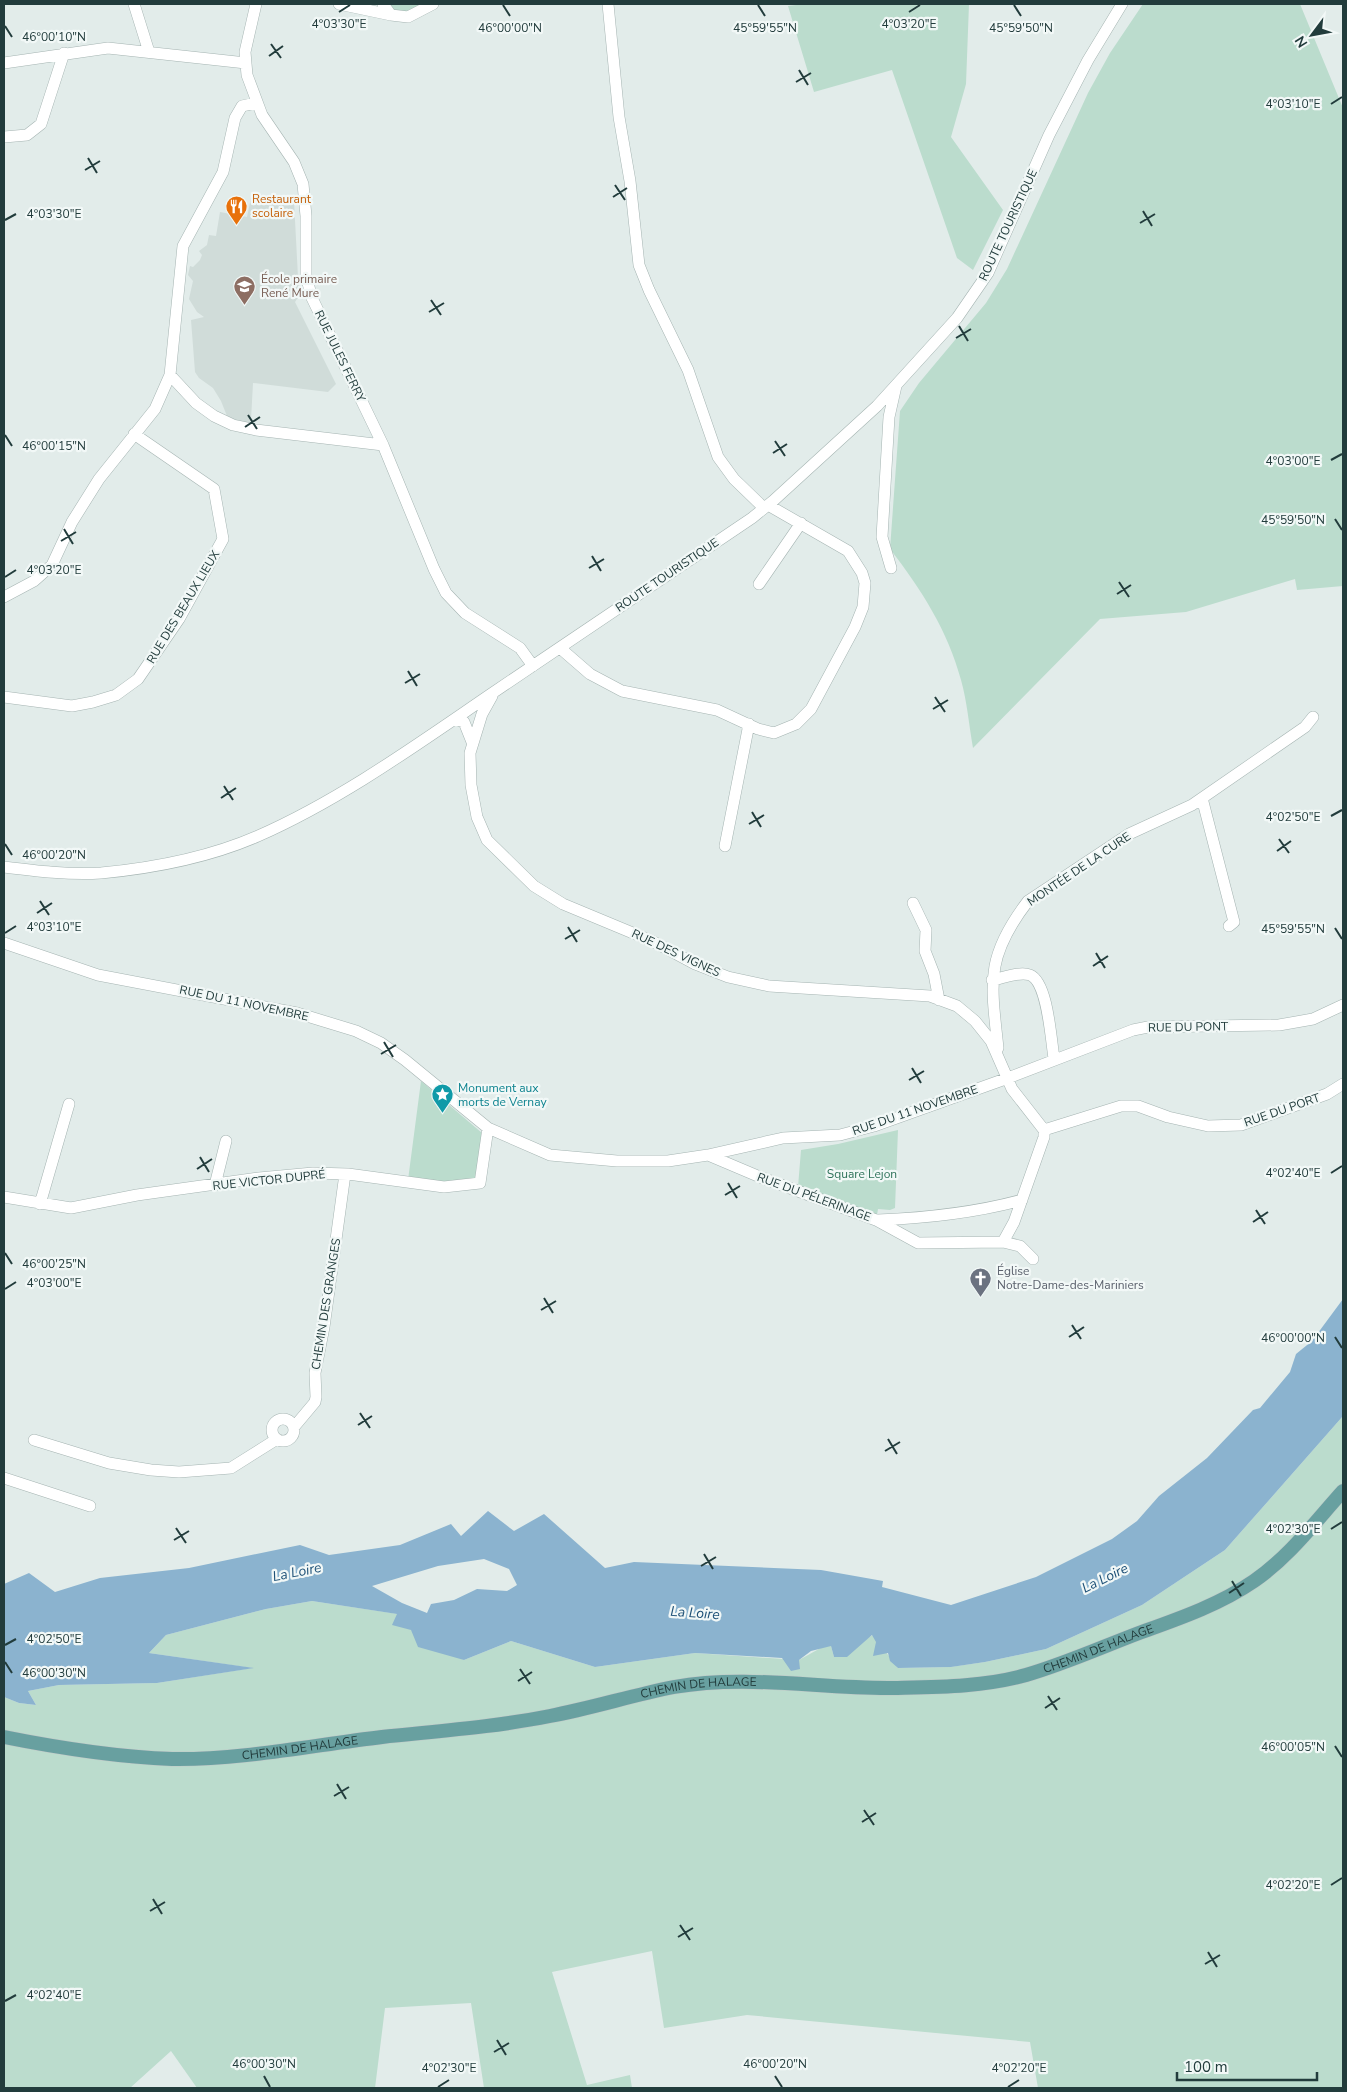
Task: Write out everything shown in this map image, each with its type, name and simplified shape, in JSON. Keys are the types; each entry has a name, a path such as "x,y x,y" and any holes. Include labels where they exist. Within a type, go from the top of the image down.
{"main road":[{"name":"CHEMIN DE HALAGE","path":"4,1737 68,1748 135,1756 173,1759 223,1757 321,1747 354,1740 547,1717 675,1687 701,1684 738,1681 892,1688 995,1681 1026,1675 1058,1664 1198,1611 1230,1595 1274,1564 1343,1491"}],"street":[{"path":"134,4 149,52"},
{"name":"RUE JULES FERRY","path":"256,4 246,52 247,75 256,103 294,162 302,184 306,216 306,276 312,298 383,444 434,569 446,593 465,613 520,648 533,666"},
{"path":"339,4 408,18 433,4"},
{"path":"383,4 390,14"},
{"path":"560,648 590,674 622,691 717,710 774,733 796,724 811,709 855,627 866,593 862,573 848,551 802,523 766,507 734,479 718,458 688,370 649,290 639,265 630,181 619,117 608,4"},
{"name":"ROUTE TOURISTIQUE","path":"4,867 45,872 100,873 156,865 212,852 257,836 324,803 455,719 766,507 876,406 957,318 988,273 1049,135 1088,60 1122,4"},
{"path":"4,63 108,48 246,63"},
{"path":"4,137 27,135 41,124 64,53"},
{"path":"4,597 34,581 52,565 72,522 99,479 155,409 170,375 183,246 223,172 235,118 242,106 256,103"},
{"path":"170,375 196,402 214,416 233,425 256,430 383,444"},
{"path":"891,568 882,537 889,417 897,384"},
{"name":"RUE DES BEAUX LIEUX","path":"4,697 72,706 93,702 116,694 138,679 151,663 178,619 222,538 214,490 134,434"},
{"path":"759,584 802,523"},
{"name":"RUE DES VIGNES","path":"494,692 482,714 470,753 471,785 477,816 487,840 534,886 563,904 652,941 695,964 728,977 769,986 875,991 930,996 957,1006 975,1021 998,1052 1012,1089 1044,1130"},
{"name":"MONTÉE DE LA CURE","path":"998,1052 992,980 999,948 1016,917 1028,901 1128,834 1185,808 1202,798 1304,727 1313,717"},
{"path":"455,719 464,722 472,742"},
{"path":"725,846 749,724"},
{"path":"1202,798 1234,922 1229,926"},
{"path":"913,903 926,930 925,951 934,974 939,1000"},
{"name":"RUE DU 11 NOVEMBRE","path":"4,943 98,975 297,1013 356,1031 381,1044 405,1060 488,1128 550,1155 618,1161 668,1161 708,1155 783,1138 805,1138 848,1132 874,1126 1008,1078"},
{"path":"992,980 1022,974 1032,976 1037,980 1043,992 1054,1058"},
{"name":"RUE DU PONT","path":"1008,1078 1054,1058 1133,1030 1148,1027 1279,1025 1313,1019 1343,1005"},
{"name":"RUE DU PORT","path":"1044,1130 1122,1106 1138,1106 1168,1117 1208,1126 1240,1124 1319,1097 1343,1084"},
{"path":"40,1204 69,1104"},
{"name":"RUE VICTOR DUPRÉ","path":"4,1197 71,1208 137,1195 313,1173 345,1174 444,1187 480,1183 488,1128"},
{"path":"1033,1259 1020,1246 1003,1242 1014,1222 1044,1137 1044,1130"},
{"path":"215,1185 226,1141"},
{"name":"RUE DU PÉLERINAGE","path":"708,1155 760,1177 876,1220 918,1244 1003,1242"},
{"name":"CHEMIN DES GRANGES","path":"294,1427 316,1397 316,1372 345,1174"},
{"path":"876,1220 946,1216 989,1209 1022,1200"},
{"path":"34,1440 108,1463 150,1470 179,1472 230,1468 277,1439 288,1440 293,1434 294,1427 286,1419 276,1421 272,1430 277,1439"},
{"path":"4,1478 90,1506"}],"shaded area":[{"name":"École primaire René Mure","path":"252,193 294,201 299,296 295,302 336,384 328,392 253,383 251,420 249,423 234,420 227,416 213,388 199,378 195,372 191,320 204,317 197,312 189,299 193,281 188,275 190,266 193,267 200,260 202,255 199,251 207,245 209,235 216,236 220,212 247,217"}],"green space":[{"path":"388,4 422,4 409,10 400,11"},
{"path":"804,4 969,4 966,84 951,137 1003,210 973,270 957,258 892,70 814,92 788,6"},
{"path":"1143,4 1300,4 1343,108 1343,586 1297,590 1295,579 1186,612 1100,619 973,748 963,688 949,644 923,595 890,549 900,411 919,383 986,303 1007,269 1088,93 1110,53"},
{"path":"421,1081 482,1133 476,1179 444,1183 408,1180"},
{"name":"Square Lejon","path":"898,1130 895,1208 890,1210 878,1209 877,1215 798,1187 801,1150 838,1144"},
{"path":"1343,1416 1343,2088 1038,2088 1030,2042 747,2015 664,2028 652,1951 552,1972 587,2085 630,2075 632,2088 484,2088 471,2003 385,2008 375,2088 197,2088 171,2051 130,2088 4,2088 4,1697 19,1703 36,1705 28,1691 59,1685 157,1683 252,1668 149,1653 166,1635 266,1609 312,1601 398,1614 411,1630 464,1660 511,1641 595,1667 695,1653 799,1660 826,1645 831,1646 834,1657 873,1635 898,1668 950,1667 985,1662 1046,1649 1142,1605 1225,1550"}],"water":[{"name":"La Loire","path":"1343,1299 1343,1416 1225,1550 1142,1605 1046,1649 951,1667 898,1668 890,1661 888,1653 873,1656 876,1642 872,1635 847,1657 834,1657 831,1646 811,1651 799,1660 800,1669 791,1671 782,1658 695,1653 595,1667 511,1641 464,1660 418,1647 411,1630 392,1625 397,1614 312,1601 266,1609 166,1635 149,1653 254,1668 157,1683 59,1685 28,1691 36,1705 19,1703 4,1697 4,1584 29,1573 55,1592 100,1578 189,1568 300,1545 329,1555 400,1545 451,1524 461,1536 488,1511 514,1531 544,1514 605,1568 634,1562 821,1570 883,1581 882,1587 951,1605 1036,1577 1112,1539 1137,1521 1159,1496 1207,1458 1253,1410 1260,1408 1290,1372 1296,1354 1312,1341","holes":["484,1559 509,1569 517,1585 507,1591 477,1589 454,1600 431,1604 427,1613 402,1603 372,1586 438,1566"]}],"place":[{"name":"Restaurant scolaire","path":"236,225"},
{"name":"École primaire René Mure","path":"245,305"},
{"name":"Monument aux morts de Vernay","path":"442,1114"},
{"name":"Église Notre-Dame-des-Mariniers","path":"981,1297"}]}
